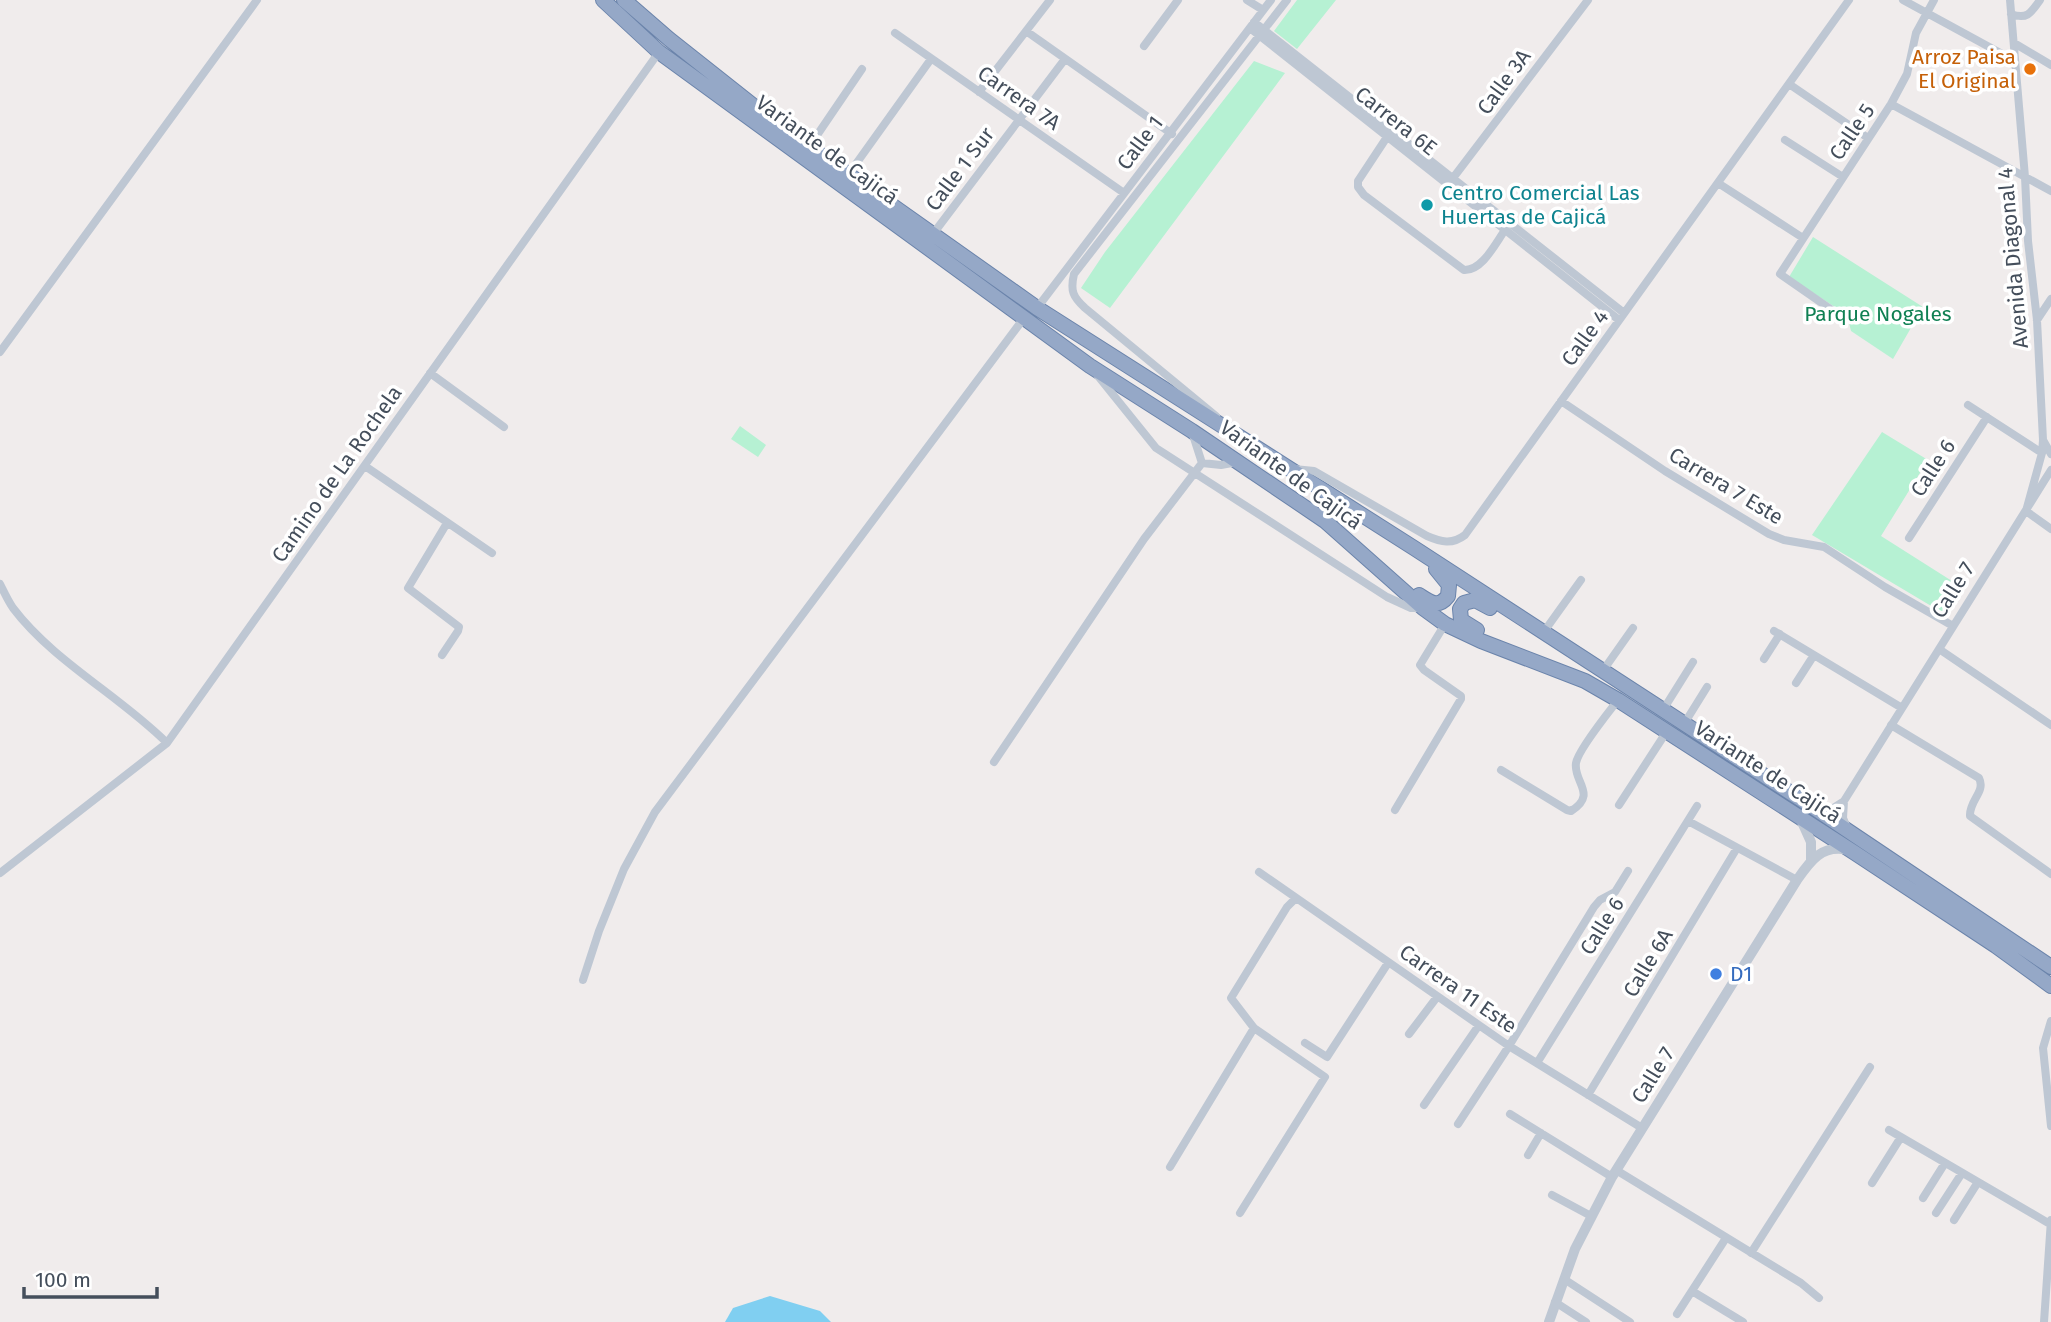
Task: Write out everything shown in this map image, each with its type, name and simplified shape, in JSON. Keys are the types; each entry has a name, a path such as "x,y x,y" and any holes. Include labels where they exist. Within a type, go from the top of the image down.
{"highway":[{"name":"Variante de Cajicá","path":"603,0 659,52 1090,366 1192,430 1325,521 1423,608 1445,624 1585,681 1618,700 1996,946 2051,986"},
{"name":"Variante de Cajicá","path":"624,0 668,39 770,119 1037,308 1415,548 1814,808 2051,967"},
{"path":"1391,578 1430,603 1446,600 1450,592 1446,580 1415,548"},
{"path":"1517,655 1504,641 1465,624 1461,620 1460,609 1464,603 1475,600 1512,624 1529,624"}],"street":[{"path":"0,352 257,0"},
{"path":"979,92 1050,0"},
{"path":"1144,46 1178,0"},
{"path":"1247,0 1263,10"},
{"name":"Calle 1","path":"1037,308 1271,0"},
{"name":"Calle 1","path":"1225,426 1208,408 1161,373 1076,300 1070,287 1074,274 1287,0"},
{"name":"Calle 3A","path":"1450,182 1588,0"},
{"name":"Calle 4","path":"1288,468 1314,471 1427,536 1443,542 1459,540 1850,0"},
{"path":"1903,0 2015,61"},
{"name":"Calle 5","path":"1839,315 1780,274 1891,104 1907,74 1911,49 1934,0"},
{"name":"Avenida Diagonal 4","path":"2010,0 2046,454 2026,511"},
{"path":"2011,13 2025,17 2031,14 2040,0"},
{"name":"Carrera 6E","path":"1252,25 1621,317"},
{"path":"1026,31 1180,140"},
{"name":"Carrera 7A","path":"895,33 1124,193"},
{"name":"Carrera 6E","path":"1262,33 1387,137 1450,182 1505,230 1621,317"},
{"path":"2014,43 2051,65"},
{"name":"Camino de La Rochela","path":"0,873 167,743 659,52"},
{"path":"848,175 931,58"},
{"name":"Calle 1 Sur","path":"933,234 1065,58"},
{"path":"809,147 862,69"},
{"path":"1789,84 1868,138"},
{"path":"1891,104 2051,191"},
{"path":"1387,137 1358,181 1358,187 1364,195 1464,270 1475,269 1505,230"},
{"path":"1785,140 1843,177"},
{"path":"1718,183 1803,238"},
{"path":"2037,320 2051,299"},
{"path":"583,980 598,931 624,869 655,812 1024,318"},
{"path":"1090,366 1156,448 1387,597 1411,608 1423,608"},
{"path":"430,373 504,427"},
{"name":"Carrera 7 Este","path":"1561,401 1665,471 1769,534 1783,540 1824,548 1953,626"},
{"path":"1968,405 2046,454"},
{"name":"Calle 6","path":"1909,538 1987,417"},
{"path":"1192,430 1202,463"},
{"path":"1202,463 1221,465 1238,462"},
{"path":"994,762 1144,539 1202,463"},
{"path":"365,466 492,553"},
{"name":"Calle 7","path":"1844,801 2051,470"},
{"path":"2026,511 2051,528"},
{"path":"442,655 459,626 408,588 447,523"},
{"path":"1543,633 1581,580"},
{"path":"0,584 13,607 35,631 80,672 140,717 167,743"},
{"path":"1395,810 1461,699 1461,696 1420,665 1445,624"},
{"path":"1602,672 1633,628"},
{"path":"1764,659 1777,632 1902,708"},
{"path":"1939,649 2051,724"},
{"path":"1796,683 1814,654"},
{"path":"1663,710 1693,662"},
{"path":"1685,724 1707,687"},
{"path":"1501,770 1571,811 1580,803 1584,794 1584,788 1575,772 1577,757 1618,700"},
{"path":"1891,725 1979,778 1982,783 1970,806 1970,816 2051,874"},
{"path":"1619,805 1667,731"},
{"path":"1814,808 1830,810 1844,801"},
{"path":"1844,801 1843,818 1851,833"},
{"name":"Calle 6","path":"1538,1063 1697,806"},
{"path":"1791,812 1809,834 1811,860"},
{"path":"1688,821 1797,880"},
{"name":"Calle 6A","path":"1587,1095 1738,848"},
{"path":"1811,860 1821,852 1832,849 1855,853"},
{"name":"Calle 7","path":"1549,1322 1591,1216 1614,1173 1811,860"},
{"path":"1458,1124 1594,907 1600,900 1615,892 1628,871"},
{"name":"Carrera 11 Este","path":"1259,872 1509,1046 1642,1128"},
{"path":"1240,1213 1325,1077 1254,1028 1231,998 1287,907 1296,898"},
{"path":"1305,1043 1327,1057 1388,962"},
{"path":"1409,1034 1437,997"},
{"path":"2051,1021 2043,1048 2051,1126"},
{"path":"1424,1105 1479,1025"},
{"path":"1170,1167 1254,1028"},
{"path":"1751,1253 1870,1067"},
{"path":"1510,1114 1726,1238 1801,1283 1819,1298"},
{"path":"1889,1130 2050,1224"},
{"path":"1528,1154 1541,1133"},
{"path":"1872,1183 1900,1137"},
{"path":"1923,1198 1945,1163"},
{"path":"1936,1213 1962,1173"},
{"path":"1954,1220 1978,1182"},
{"path":"1552,1195 1591,1216"},
{"path":"2044,1322 2051,1219"},
{"path":"1677,1314 1726,1238"},
{"path":"1564,1279 1630,1322"},
{"path":"1692,1291 1743,1322"},
{"path":"1555,1302 1586,1322"}],"green space":[{"path":"1297,0 1336,0 1297,49 1274,31"},
{"path":"1254,61 1285,73 1110,308 1081,288 1105,252"},
{"name":"Parque Nogales","path":"1813,237 1923,307 1893,359 1851,331 1847,315 1789,277"},
{"path":"740,426 766,445 758,457 731,439"},
{"path":"1882,432 1928,460 1881,536 1963,588 1948,616 1812,535"}],"water":[{"path":"770,1296 820,1311 831,1322 725,1322 733,1308"}],"place":[{"name":"Arroz Paisa El Original","path":"2030,69"},
{"name":"Centro Comercial Las Huertas de Cajicá","path":"1427,205"},
{"name":"D1","path":"1716,974"}]}
